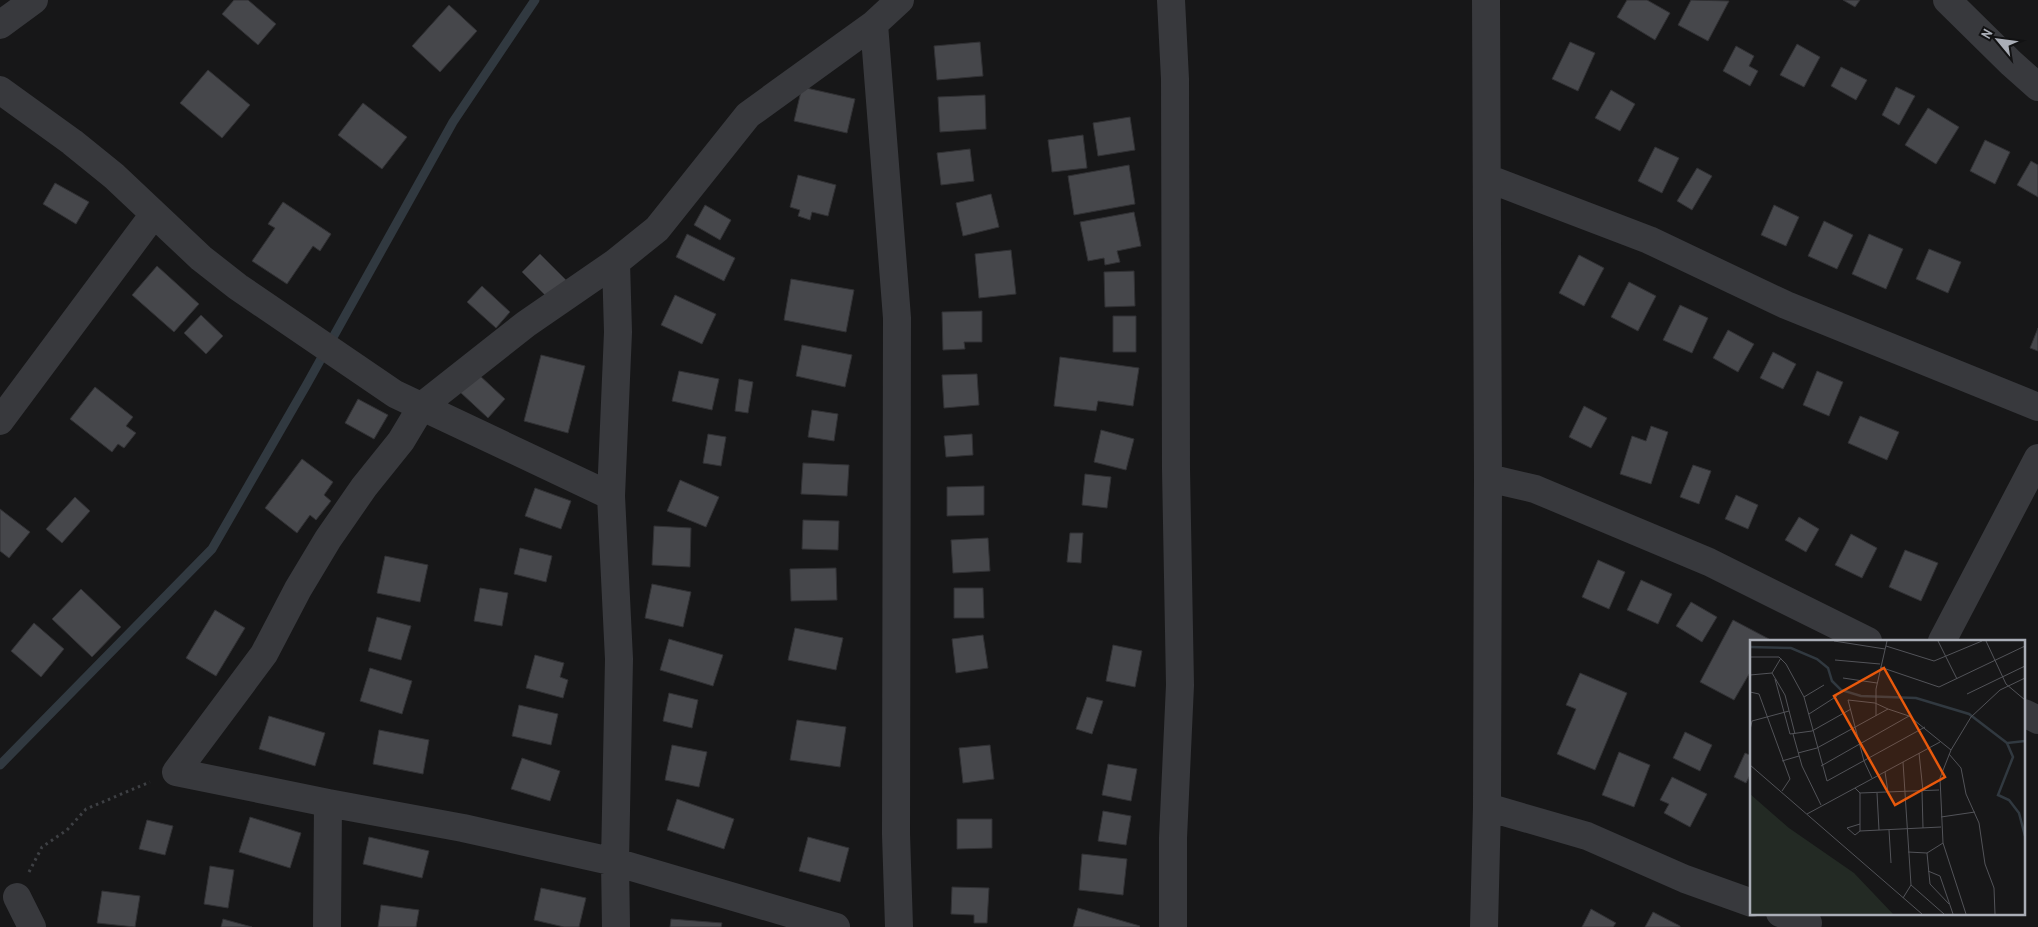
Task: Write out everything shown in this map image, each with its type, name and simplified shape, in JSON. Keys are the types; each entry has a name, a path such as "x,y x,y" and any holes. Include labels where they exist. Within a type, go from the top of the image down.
{"street":[{"path":"0,25 34,0"},
{"path":"836,927 615,862 463,828 176,772 264,654 298,589 328,539 364,487 401,441 422,406 526,324 616,262 656,229 748,115 874,24 900,0"},
{"path":"1171,0 1175,79 1176,469 1180,685 1172,838 1173,927"},
{"path":"1484,927 1487,807 1488,478 1486,0"},
{"path":"1947,0 2038,87"},
{"path":"874,24 897,318 896,834 899,927"},
{"path":"0,90 72,142 114,176 201,258 238,287 395,394 611,496"},
{"path":"1487,178 1649,240 1786,305 2038,407"},
{"path":"0,421 154,214"},
{"path":"616,262 618,332 611,496 619,659 615,862 616,927"},
{"path":"1943,640 2038,458"},
{"path":"1488,478 1536,489 1709,562 1866,640"},
{"path":"2026,714 2038,720"},
{"path":"328,803 328,927"},
{"path":"1487,807 1587,836 1685,879 1750,902"},
{"path":"17,897 32,927"},
{"path":"1784,914 1809,921"}],"path":[{"path":"17,897 42,848 67,830 86,809 176,772"}],"building":[{"path":"234,0 248,0 276,24 258,45 222,14"},
{"path":"1627,0 1647,0 1670,13 1655,40 1617,17"},
{"path":"1691,0 1729,1 1708,41 1678,25"},
{"path":"1843,0 1860,0 1855,7"},
{"path":"449,5 477,31 440,72 412,46"},
{"path":"980,42 983,76 937,80 934,46"},
{"path":"1570,42 1595,53 1578,91 1552,79"},
{"path":"1797,44 1820,57 1804,87 1780,75"},
{"path":"1736,46 1754,56 1749,66 1758,71 1750,86 1723,71"},
{"path":"1841,67 1867,80 1856,100 1831,86"},
{"path":"208,70 250,105 222,138 180,103"},
{"path":"802,87 855,99 847,133 794,121"},
{"path":"1896,87 1915,96 1899,125 1882,115"},
{"path":"1611,90 1635,104 1620,131 1595,118"},
{"path":"985,95 986,129 940,132 938,97"},
{"path":"363,103 407,137 382,169 338,135"},
{"path":"1928,108 1959,127 1936,164 1905,145"},
{"path":"1130,117 1135,150 1098,156 1093,123"},
{"path":"1083,135 1087,168 1052,172 1048,140"},
{"path":"1985,140 2010,152 1995,184 1970,171"},
{"path":"1655,147 1679,158 1662,193 1638,181"},
{"path":"970,149 974,181 941,185 937,153"},
{"path":"2031,161 2038,165 2038,197 2017,185"},
{"path":"1129,165 1135,204 1074,215 1068,176"},
{"path":"1697,168 1712,176 1692,210 1677,201"},
{"path":"798,175 836,185 828,216 812,212 810,220 798,216 800,210 790,207"},
{"path":"55,183 89,202 76,224 43,204"},
{"path":"991,194 999,227 963,236 956,203"},
{"path":"283,202 331,234 320,251 313,246 287,284 252,261 275,228 268,224"},
{"path":"705,205 731,220 720,240 694,225"},
{"path":"1774,205 1799,217 1786,246 1761,235"},
{"path":"1134,212 1141,246 1117,251 1120,262 1105,265 1104,258 1088,261 1080,222"},
{"path":"1824,221 1853,235 1837,269 1808,256"},
{"path":"687,234 735,258 724,281 676,257"},
{"path":"1869,234 1903,249 1886,289 1852,274"},
{"path":"1929,249 1961,262 1948,293 1916,279"},
{"path":"1011,250 1016,294 979,298 975,254"},
{"path":"540,254 566,280 548,298 522,272"},
{"path":"1579,255 1604,268 1584,306 1559,293"},
{"path":"157,266 199,304 174,332 132,295"},
{"path":"1134,271 1135,306 1105,307 1104,272"},
{"path":"791,279 854,290 846,332 784,320"},
{"path":"1629,282 1656,296 1638,331 1611,317"},
{"path":"482,286 510,312 496,328 467,302"},
{"path":"675,295 716,314 702,344 661,325"},
{"path":"1680,305 1708,318 1692,353 1663,340"},
{"path":"982,311 982,342 964,342 965,349 943,350 942,312"},
{"path":"201,315 223,336 206,354 184,333"},
{"path":"1113,316 1136,316 1136,352 1113,352"},
{"path":"2038,328 2038,351 2030,348"},
{"path":"1728,330 1754,344 1738,372 1713,358"},
{"path":"802,345 852,355 845,387 796,376"},
{"path":"1773,352 1796,364 1783,389 1760,378"},
{"path":"541,355 585,366 568,433 524,421"},
{"path":"1060,357 1139,368 1133,406 1098,401 1096,411 1054,406"},
{"path":"679,371 719,379 712,410 672,401"},
{"path":"1817,371 1843,382 1829,416 1803,405"},
{"path":"478,374 505,399 488,418 460,392"},
{"path":"977,374 979,405 944,408 942,375"},
{"path":"739,379 753,382 748,413 735,411"},
{"path":"95,387 133,417 126,426 136,433 124,448 118,444 112,452 70,419"},
{"path":"358,399 388,415 374,439 345,423"},
{"path":"1584,406 1607,418 1591,448 1569,437"},
{"path":"812,410 838,414 834,441 808,437"},
{"path":"1860,416 1899,432 1887,460 1848,443"},
{"path":"1651,426 1668,432 1651,484 1620,474 1632,436 1646,441"},
{"path":"1101,430 1134,439 1126,470 1094,462"},
{"path":"708,434 726,437 721,466 703,463"},
{"path":"972,434 973,455 946,457 944,436"},
{"path":"302,459 333,482 324,495 331,501 316,520 310,515 297,533 265,508"},
{"path":"803,463 849,465 847,496 801,494"},
{"path":"1693,465 1711,471 1699,504 1680,497"},
{"path":"1085,474 1111,477 1107,508 1082,505"},
{"path":"680,480 719,497 706,527 667,511"},
{"path":"984,486 984,515 947,516 947,487"},
{"path":"535,488 571,501 561,529 525,516"},
{"path":"1736,495 1758,505 1748,529 1725,519"},
{"path":"75,497 90,511 62,543 46,529"},
{"path":"0,509 30,532 9,558 0,551"},
{"path":"1799,517 1819,529 1806,552 1785,540"},
{"path":"803,520 839,521 838,550 802,549"},
{"path":"654,526 691,528 690,567 652,565"},
{"path":"1070,533 1083,533 1081,563 1067,562"},
{"path":"1851,534 1877,548 1862,578 1835,565"},
{"path":"988,538 990,571 953,573 951,540"},
{"path":"520,548 552,556 546,582 514,574"},
{"path":"1905,550 1938,563 1921,601 1889,587"},
{"path":"385,556 428,565 420,602 377,593"},
{"path":"1598,560 1625,572 1609,609 1582,597"},
{"path":"836,568 837,600 791,601 790,569"},
{"path":"1641,580 1672,594 1658,624 1627,610"},
{"path":"652,584 691,592 683,627 645,618"},
{"path":"480,588 508,593 502,626 474,621"},
{"path":"954,588 983,588 984,618 954,618"},
{"path":"81,589 121,627 92,657 52,619"},
{"path":"1691,602 1717,617 1702,642 1676,626"},
{"path":"215,610 245,628 216,676 186,658"},
{"path":"377,617 411,626 401,660 368,651"},
{"path":"1733,620 1769,639 1750,640 1750,672 1734,700 1700,682"},
{"path":"34,623 64,649 41,677 11,651"},
{"path":"795,628 843,638 836,670 788,660"},
{"path":"983,635 988,668 956,673 952,639"},
{"path":"669,639 723,655 713,686 660,670"},
{"path":"1113,645 1142,651 1135,687 1106,681"},
{"path":"535,655 564,663 560,677 568,680 563,698 526,688"},
{"path":"370,668 412,681 402,714 360,701"},
{"path":"1580,673 1627,693 1595,770 1557,754 1576,709 1566,705"},
{"path":"669,693 698,700 692,728 663,721"},
{"path":"1087,697 1103,701 1092,734 1076,729"},
{"path":"519,705 558,714 551,745 512,736"},
{"path":"269,716 325,733 315,766 259,749"},
{"path":"797,720 846,727 840,767 790,760"},
{"path":"379,730 429,740 423,774 373,764"},
{"path":"1685,732 1712,745 1700,771 1673,758"},
{"path":"672,745 707,752 699,787 665,780"},
{"path":"990,745 994,779 963,783 959,748"},
{"path":"1619,752 1650,765 1634,807 1602,795"},
{"path":"1745,753 1750,755 1750,775 1746,783 1734,777"},
{"path":"522,758 560,771 550,801 511,789"},
{"path":"1108,764 1137,769 1131,801 1102,795"},
{"path":"1672,777 1707,794 1690,827 1664,813 1669,804 1660,800"},
{"path":"677,799 734,819 724,849 667,830"},
{"path":"1103,811 1131,816 1126,845 1098,841"},
{"path":"250,817 301,833 290,868 239,852"},
{"path":"957,819 992,819 992,848 957,849"},
{"path":"147,820 173,826 165,855 139,849"},
{"path":"369,837 429,851 422,878 363,864"},
{"path":"808,837 849,848 840,882 799,871"},
{"path":"1082,854 1127,859 1123,895 1079,890"},
{"path":"210,866 234,870 228,908 204,904"},
{"path":"952,887 989,888 987,923 974,923 974,915 951,914"},
{"path":"541,888 586,898 579,927 564,927 534,920"},
{"path":"102,891 140,896 135,927 97,923"},
{"path":"381,905 419,910 416,927 378,927"},
{"path":"1078,908 1140,926 1073,927"},
{"path":"1591,909 1616,923 1613,927 1582,927"},
{"path":"1653,912 1680,926 1680,927 1645,927"},
{"path":"223,919 252,927 221,927"},
{"path":"671,919 722,923 721,927 670,927"}],"waterway":[{"path":"0,765 212,549 307,384 453,122 535,0"}]}
